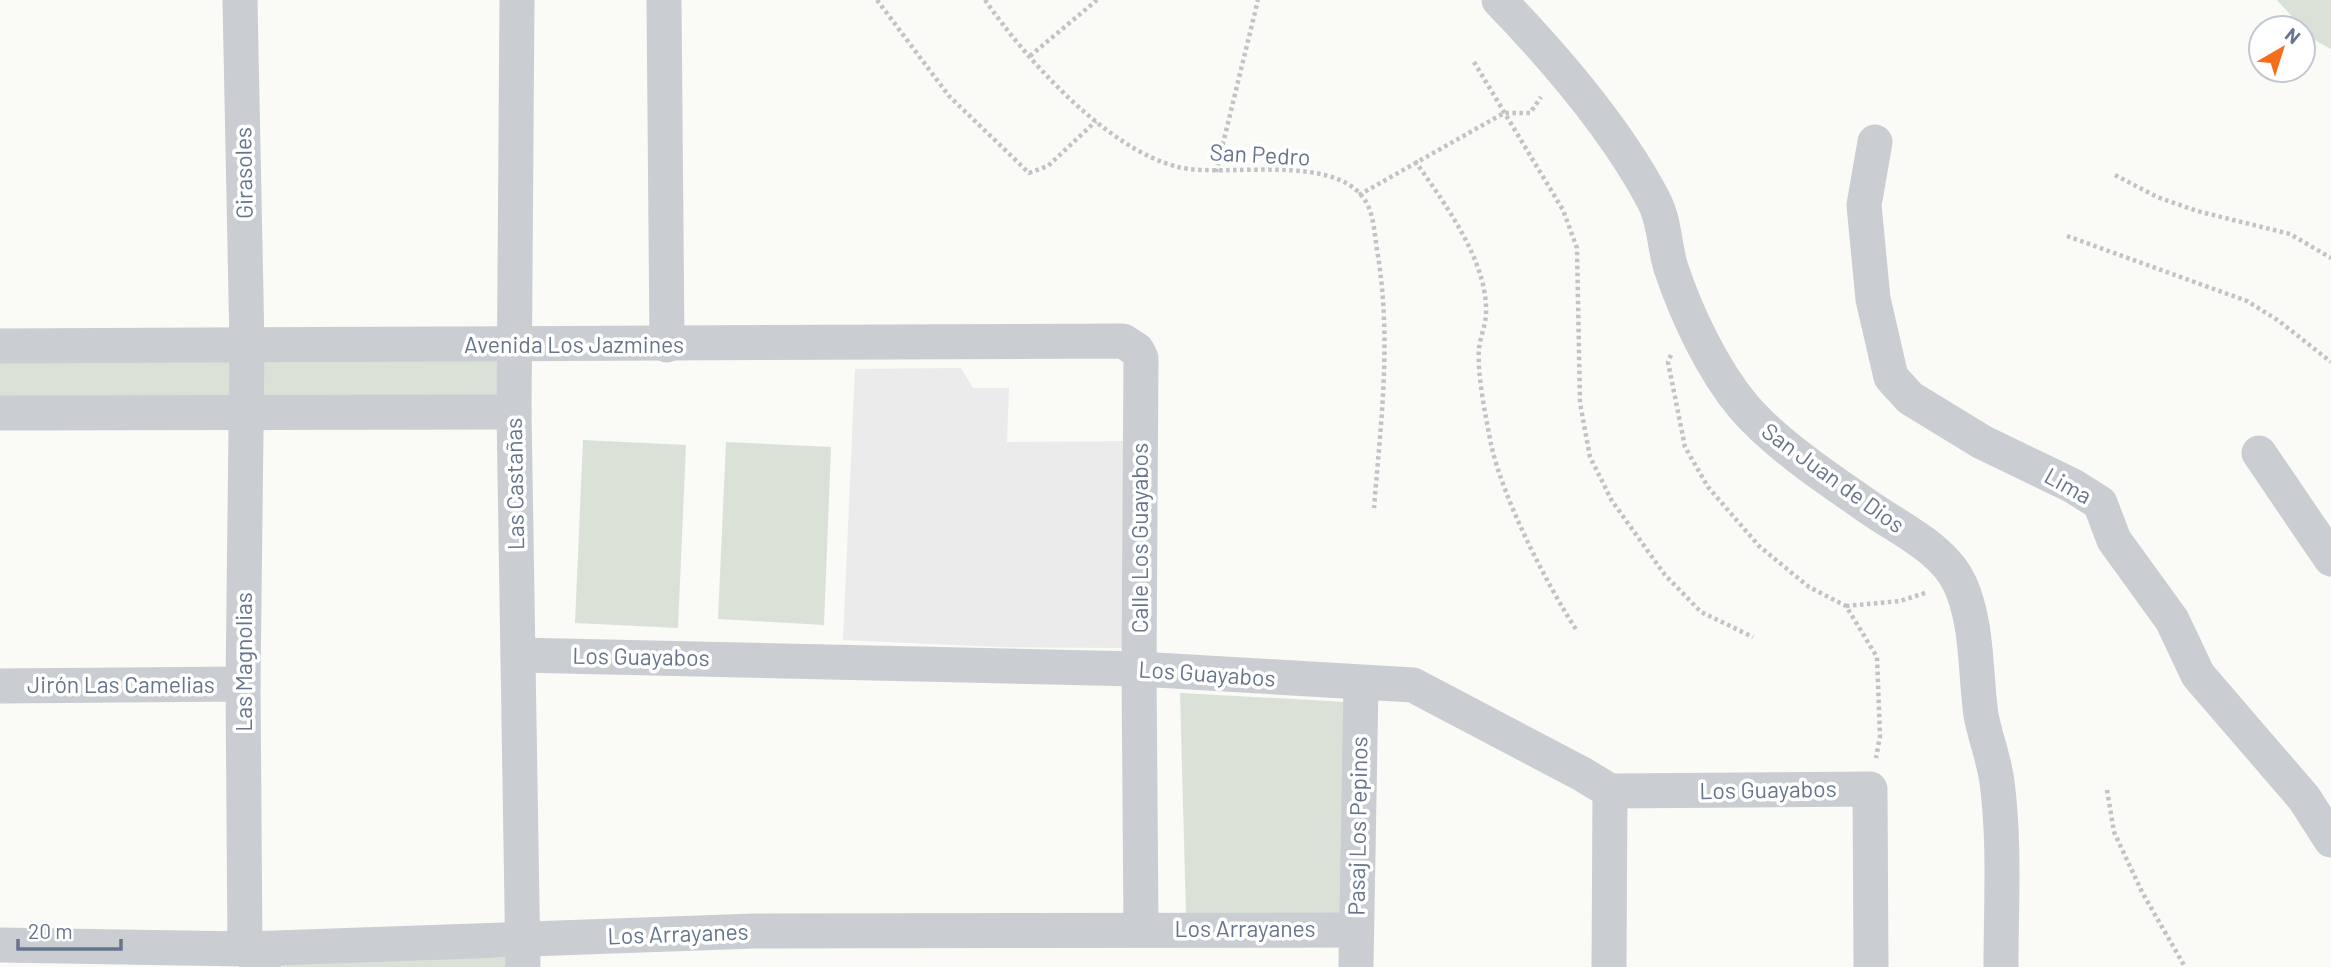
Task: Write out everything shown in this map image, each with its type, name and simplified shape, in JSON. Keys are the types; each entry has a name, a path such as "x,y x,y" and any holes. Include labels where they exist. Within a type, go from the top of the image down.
{"street":[{"name":"Girasoles","path":"240,0 247,346"},
{"name":"Las Castañas","path":"517,0 514,412 523,953"},
{"path":"664,0 667,345"},
{"name":"San Juan de Dios","path":"1499,0 1560,70 1622,151 1655,203 1670,264 1686,308 1740,402 1764,430 1840,488 1924,543 1960,583 1974,639 1981,716 1997,781 2001,967"},
{"name":"Lima","path":"1875,142 1864,205 1873,299 1891,377 1910,398 1982,442 2073,486 2100,503 2114,540 2172,620 2198,675 2304,798 2331,840"},
{"name":"Avenida Los Jazmines","path":"0,346 515,346 1123,341 1137,350 1141,358"},
{"name":"Las Magnolias","path":"247,346 243,684 257,958"},
{"name":"Calle Los Guayabos","path":"1141,358 1139,669 1142,928"},
{"path":"0,413 514,412"},
{"path":"2259,453 2331,559"},
{"name":"Los Guayabos","path":"518,654 1139,669 1413,685 1582,774 1610,792 1870,789"},
{"name":"Jirón Las Camelias","path":"0,686 243,684"},
{"name":"Pasaj Los Pepinos","path":"1356,967 1362,684"},
{"path":"1870,789 1871,967"},
{"path":"1609,967 1610,792"},
{"name":"Los Arrayanes","path":"0,945 257,958 523,953 755,931 1142,928 1356,930"}],"path":[{"path":"877,0 949,96 1030,173 1048,166 1096,121"},
{"name":"San Pedro","path":"985,0 1030,56 1073,103 1117,138 1176,166 1216,172 1243,168 1322,175 1349,183 1359,195"},
{"path":"1030,56 1097,0"},
{"path":"1216,172 1258,0"},
{"path":"1474,62 1563,210 1577,248 1580,404 1590,457 1612,501 1665,575 1701,612 1753,637"},
{"path":"1374,508 1384,371 1385,298 1369,208 1359,195 1504,113 1530,113 1560,70"},
{"path":"1415,161 1448,208 1466,241 1480,279 1486,312 1479,351 1491,446 1509,498 1554,595 1577,631"},
{"path":"2115,175 2157,197 2197,211 2290,234 2331,258"},
{"path":"2067,236 2247,301 2280,321 2331,362"},
{"path":"1686,308 1668,362 1685,447 1708,487 1759,546 1809,587 1846,606 1877,657 1880,736 1870,789"},
{"path":"1846,606 1899,601 1960,583"},
{"path":"2107,790 2114,832 2142,892 2185,967"}],"shaded area":[{"path":"2277,0 2331,0 2331,49 2317,41 2317,14 2290,14"},
{"path":"0,346 515,346 514,412 0,413"},
{"path":"961,368 973,388 1009,388 1007,442 1135,441 1131,648 998,647 843,640 855,369"},
{"path":"583,440 686,445 678,628 575,623"},
{"path":"726,442 831,447 824,625 718,619"},
{"path":"1180,693 1347,702 1348,915 1186,915"},
{"path":"270,957 513,958 513,967 283,967"}]}
